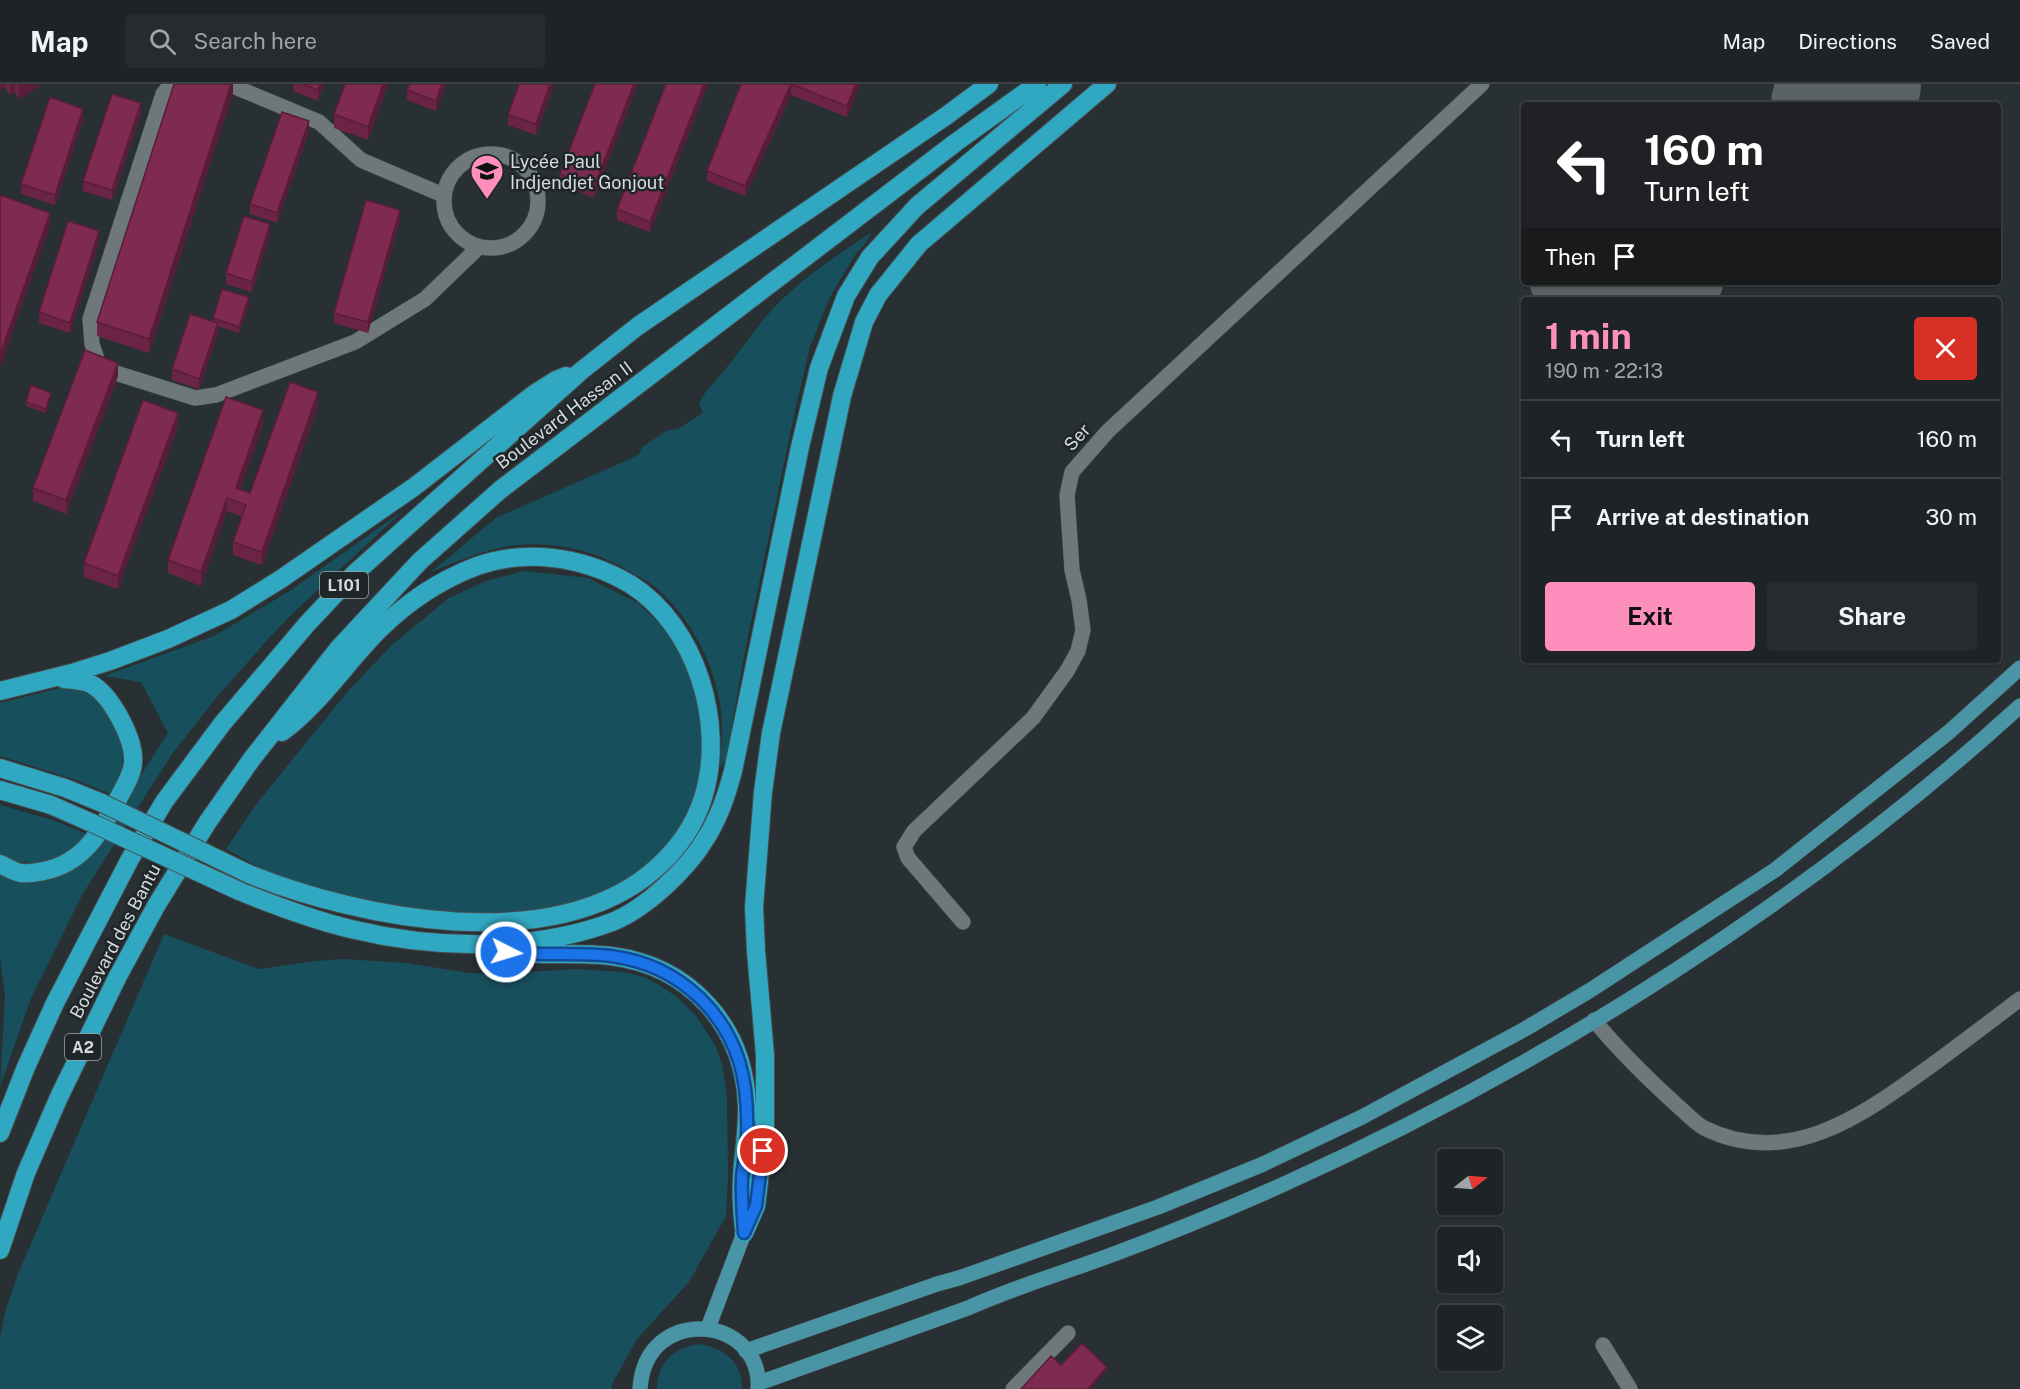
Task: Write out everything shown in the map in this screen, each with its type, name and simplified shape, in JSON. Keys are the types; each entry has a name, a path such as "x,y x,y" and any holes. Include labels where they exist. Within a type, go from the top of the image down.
{"highway":[{"name":"Boulevard Hassan II","path":"144,834 170,794 222,724 307,624 354,574 581,371 638,326 936,123 989,84"},
{"name":"Boulevard Hassan II","path":"188,854 207,823 262,747 338,649 420,561 500,490 955,143 1037,84"},
{"path":"468,944 525,943 612,921 632,910 670,881 698,852 717,817 733,771 800,447 819,368 846,296 870,257 917,206 1063,84"},
{"path":"744,1233 756,1206 765,1132 765,1056 754,908 763,792 773,721 842,396 854,352 864,322 878,296 919,244 1107,84"},
{"path":"0,691 88,669 148,647 231,610 281,579 414,487 534,394 556,380 581,371"},
{"path":"0,768 65,788 102,803 249,874 339,904 389,914 438,920 481,922 520,920 579,909 616,896 632,887 665,860 687,833 696,815 707,782 711,725 703,688 690,655 678,634 652,603 631,585 598,568 565,560 530,557 481,565 448,579 417,598 379,630 296,722 262,747"},
{"path":"0,864 21,873 31,873 58,867 79,856 92,844 111,812 128,781 133,763 123,725 117,712 101,691 85,681 44,680"},
{"path":"0,790 51,805 280,908 350,929 404,938 468,944 527,955 611,956 661,969 694,993 712,1010 728,1032 739,1057 745,1079 747,1139 742,1177 744,1233"},
{"name":"Boulevard des Bantu","path":"0,1132 26,1067 56,1004 124,868 144,834"},
{"name":"Boulevard des Bantu","path":"0,1250 26,1173 73,1065 133,947 188,854"}],"main road":[{"path":"746,1351 1168,1203 1330,1133 1441,1076 1588,991 1774,870 1949,732 2020,668"},
{"path":"640,1389 640,1376 647,1359 658,1344 672,1334 690,1329 708,1328 735,1340 746,1351 755,1366 758,1386 1213,1215 1348,1155 1479,1087 1594,1020 1671,973 1764,911 1881,823 2020,706"},
{"path":"708,1328 744,1233"}],"street":[{"path":"171,84 163,93 90,319 92,344 100,368 195,398 216,395 355,342 425,299 479,247"},
{"path":"228,84 319,122 361,160 443,195"},
{"name":"Ser","path":"963,921 908,858 904,847 914,831 1033,718 1068,671 1078,651 1083,630 1080,600 1072,570 1067,495 1072,472 1108,431 1482,84"},
{"path":"502,154 525,168 533,180 538,206 531,225 518,240 492,249 479,247 466,242 448,222 443,195 446,182 453,170 475,155 502,154"},
{"path":"1594,1020 1616,1048 1701,1127 1738,1140 1784,1142 1826,1130 1865,1111 2020,999"},
{"path":"1013,1389 1068,1332"},
{"path":"1603,1346 1630,1389"}],"shaded area":[{"path":"872,232 854,256 829,299 810,347 745,651 726,758 720,768 721,712 712,671 689,625 679,611 652,585 600,557 570,548 540,544 499,548 431,572 496,518 632,458 639,454 642,447 668,430 678,429 703,413 699,403 705,393 775,306 815,272"},
{"path":"404,510 269,638 217,697 172,754 82,895 31,998 0,1087 5,996 0,958 0,875 23,881 45,880 65,874 86,861 168,733 141,682 104,676 214,636 288,592"},
{"path":"524,571 588,578 638,603 679,646 705,716 703,750 696,802 681,832 659,858 608,890 569,904 524,911 476,913 404,908 310,887 264,870 226,849 255,806 296,755 349,690 393,644 449,598 486,581"},
{"path":"68,686 93,692 116,730 122,752 122,764 115,796 76,780 0,756 0,703"},
{"path":"0,805 53,820 89,835 69,852 48,862 26,863 0,856"},
{"path":"164,934 259,969 344,959 407,963 469,973 496,974 576,969 623,972 644,977 661,986 677,997 696,1016 715,1045 722,1064 727,1096 726,1216 689,1282 637,1339 611,1386 612,1389 0,1389 0,1339 5,1312 18,1274"},
{"path":"698,1344 716,1348 730,1358 739,1371 742,1389 657,1389 660,1372 668,1358 681,1349"}],"building":[{"path":"174,84 231,84 149,339 97,322"},
{"path":"302,84 320,84 318,90"},
{"path":"345,84 383,84 368,127 334,114"},
{"path":"410,84 442,84 436,101 407,90"},
{"path":"519,84 550,84 536,124 508,115"},
{"path":"595,84 634,84 594,187 560,174"},
{"path":"666,84 704,84 650,222 617,209"},
{"path":"741,84 791,84 745,186 707,171"},
{"path":"791,84 856,84 847,106"},
{"path":"112,94 141,103 112,190 83,181"},
{"path":"50,97 83,109 55,195 21,184"},
{"path":"282,112 309,121 277,213 250,204"},
{"path":"0,195 50,213 0,355"},
{"path":"366,200 400,210 368,322 334,313"},
{"path":"244,216 270,224 252,282 226,273"},
{"path":"68,221 99,231 70,323 39,312"},
{"path":"222,289 249,297 239,327 213,318"},
{"path":"190,314 218,323 199,379 172,369"},
{"path":"85,350 118,363 66,500 33,488"},
{"path":"290,382 318,392 262,552 233,542 246,505 227,498 201,572 168,560 226,397 263,410 236,488 250,493"},
{"path":"31,385 51,393 46,409 26,402"},
{"path":"143,400 178,413 118,576 84,563"},
{"path":"1082,1343 1107,1367 1088,1389 1021,1389 1051,1356 1061,1365"}],"taxiway":[{"path":"1558,285 1572,297"},
{"path":"1678,297 1694,285"}],"runway":[{"path":"1838,102 1857,84"},
{"path":"1628,297 1642,285"}],"place":[{"name":"Lycée Paul Indjendjet Gonjout","path":"487,200"}],"route":[{"path":"506,952 527,955 611,956 633,961 661,969 694,993 712,1010 728,1032 739,1057 745,1079 747,1139 742,1177 744,1233 756,1206 763,1151"}]}
